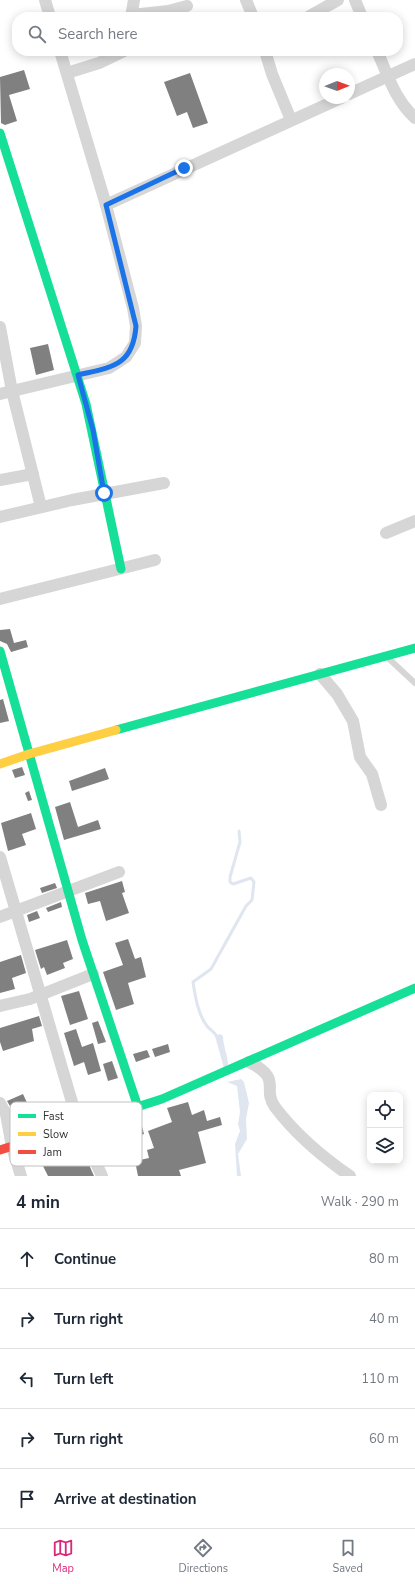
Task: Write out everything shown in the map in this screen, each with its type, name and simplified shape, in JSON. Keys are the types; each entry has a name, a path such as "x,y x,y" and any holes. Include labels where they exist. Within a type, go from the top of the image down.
{"street":[{"path":"45,0 49,12"},
{"path":"132,12 134,0"},
{"path":"246,0 251,12"},
{"path":"317,12 338,0"},
{"path":"355,0 360,12"},
{"path":"161,12 191,3"},
{"path":"180,12 191,3"},
{"path":"6,392 108,368 126,357 134,343 136,326 133,308 106,205 62,56"},
{"path":"67,73 99,63 112,56"},
{"path":"267,56 272,74 291,120"},
{"path":"379,56 394,93 415,118"},
{"path":"355,91 415,64"},
{"path":"106,205 327,104"},
{"path":"0,134 2,155 78,375 93,430 104,493 121,569"},
{"path":"0,327 6,392 33,474 41,507"},
{"path":"0,480 33,474"},
{"path":"0,517 104,493 164,483"},
{"path":"386,532 415,521"},
{"path":"0,599 155,560"},
{"path":"0,764 29,754 415,648"},
{"path":"0,651 4,685 29,754 93,974 137,1102"},
{"path":"320,674 337,694 353,721 360,757 372,774 382,805"},
{"path":"0,857 73,1102"},
{"path":"0,917 119,872"},
{"path":"0,1006 41,994 93,974"},
{"path":"142,1105 162,1099 249,1062 415,988"},
{"path":"249,1062 266,1072 271,1086 272,1102 287,1122 317,1152 350,1176"},
{"path":"0,1103 6,1114 10,1136"},
{"path":"0,1150 10,1148"},
{"path":"18,1166 21,1176"},
{"path":"98,1166 102,1176"}],"lane":[{"path":"386,656 415,683"}],"shaded area":[{"path":"220,1034 223,1036 228,1061 228,1065 224,1068 215,1036"},
{"path":"241,1079 244,1082 249,1103 246,1119 247,1139 238,1154 241,1176 237,1176 235,1144 240,1131 238,1124 240,1112 237,1086 227,1082"}],"building":[{"path":"24,70 30,89 9,95 17,121 5,125 1,123 0,77"},
{"path":"190,73 208,123 193,128 187,112 177,116 164,82"},
{"path":"48,344 54,370 36,375 30,348"},
{"path":"10,629 14,643 26,640 28,647 11,652 7,644 0,641 0,630"},
{"path":"3,699 9,721 0,723 0,700"},
{"path":"22,767 25,775 15,778 12,770"},
{"path":"105,768 109,779 72,791 69,781"},
{"path":"29,791 32,800 28,801 25,793"},
{"path":"70,802 78,827 98,820 101,829 64,840 55,807"},
{"path":"31,813 36,829 22,834 26,845 8,851 1,823"},
{"path":"122,881 125,892 122,893 129,913 106,921 100,901 88,904 85,893"},
{"path":"55,883 57,888 42,893 40,888"},
{"path":"61,902 62,907 48,912 46,908"},
{"path":"37,911 40,918 29,922 27,915"},
{"path":"128,939 135,959 141,957 146,977 128,983 134,1004 116,1010 103,972 123,965 115,943"},
{"path":"67,940 73,959 63,963 65,968 47,975 44,967 41,969 35,950"},
{"path":"21,955 26,973 12,978 15,989 0,993 0,962"},
{"path":"79,991 88,1019 70,1025 61,996"},
{"path":"39,1016 42,1026 32,1029 34,1041 3,1051 0,1042 0,1028"},
{"path":"98,1021 106,1042 98,1044 92,1023"},
{"path":"76,1029 82,1047 93,1043 101,1071 88,1075 84,1062 74,1066 64,1033"},
{"path":"168,1044 170,1052 155,1057 152,1049"},
{"path":"147,1050 150,1057 136,1062 133,1054"},
{"path":"112,1061 118,1078 108,1081 103,1064"},
{"path":"23,1094 27,1102 10,1102 10,1106 7,1101"},
{"path":"188,1102 192,1115 204,1110 207,1121 220,1117 222,1125 198,1132 206,1163 179,1170 181,1176 138,1176 136,1166 142,1166 142,1160 149,1158 147,1150 154,1148 148,1131 172,1122 167,1108"},
{"path":"43,1166 90,1166 94,1176 48,1176"}],"waterway":[{"path":"218,1038 216,1034 207,1026 201,1016 197,1005 193,982 211,969 246,906 252,900 254,882 251,878 233,884 230,882 230,877 240,842 239,831"}],"traffic: fast":[{"path":"0,133 86,404 121,569"},
{"path":"116,730 415,648"},
{"path":"0,651 82,940 136,1102"},
{"path":"142,1105 162,1099 415,988"}],"traffic: slow":[{"path":"0,764 29,754 116,730"}],"traffic: jam":[{"path":"0,1150 10,1147"}],"route":[{"path":"104,493 93,430 78,375 108,368 126,357 134,343 136,326 133,308 106,205 184,168"}]}
